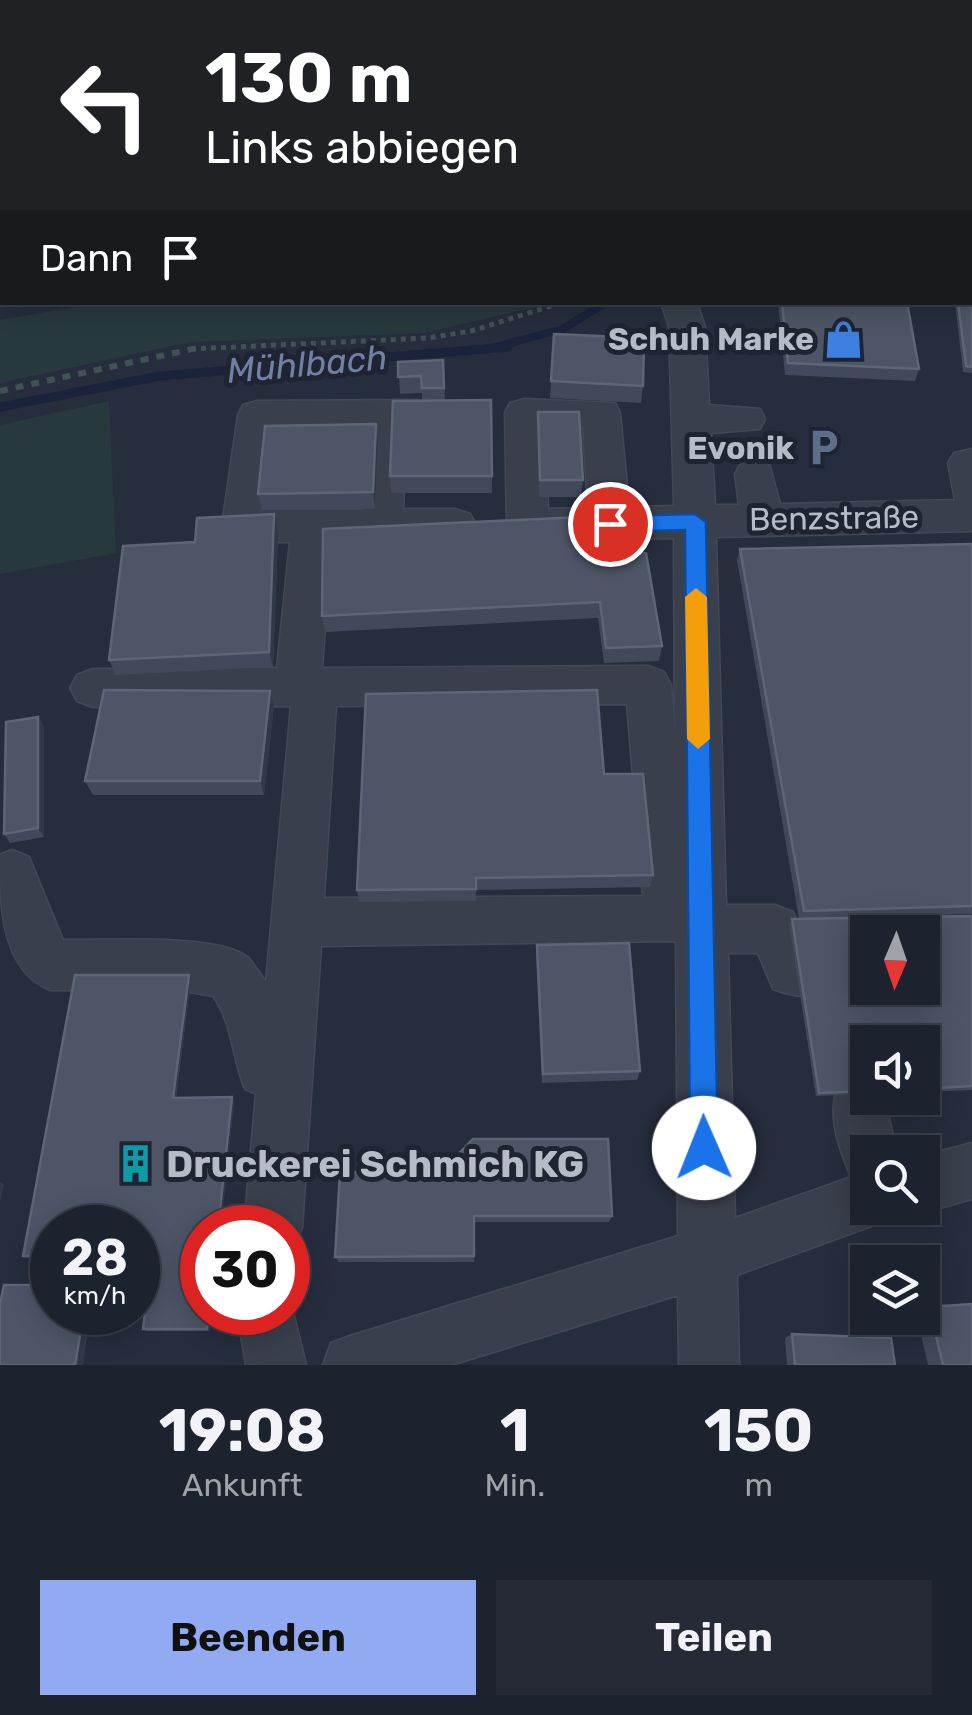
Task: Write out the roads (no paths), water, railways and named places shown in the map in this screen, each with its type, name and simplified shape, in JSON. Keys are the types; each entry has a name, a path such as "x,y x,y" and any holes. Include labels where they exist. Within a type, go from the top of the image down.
{"street":[{"path":"680,305 687,327 695,522 709,1365"},
{"path":"382,526 388,414 601,413 610,524"},
{"name":"Benzstraße","path":"388,414 257,415 243,526 610,524 972,515"},
{"path":"485,414 528,525"},
{"path":"692,419 746,419"},
{"path":"755,474 762,520"},
{"path":"275,1205 297,922 312,526"},
{"path":"93,688 648,684 670,920 297,922"},
{"path":"12,873 34,944 50,965 184,966 228,974 250,1002 264,1070 286,1074"},
{"path":"701,929 775,929 791,971 850,969"},
{"path":"940,1180 972,1171"},
{"path":"353,1365 706,1257 850,1206"},
{"path":"270,1335 276,1365"}],"waterway":[{"name":"Mühlbach","path":"490,349 563,329 601,305"},
{"name":"Mühlbach","path":"490,349 508,347"},
{"name":"Mühlbach","path":"0,407 160,376 490,349"}],"place":[{"name":"Schuh Marke","path":"844,339"},
{"name":"Evonik","path":"824,448"},
{"name":"Druckerei Schmich KG","path":"136,1164"}]}
